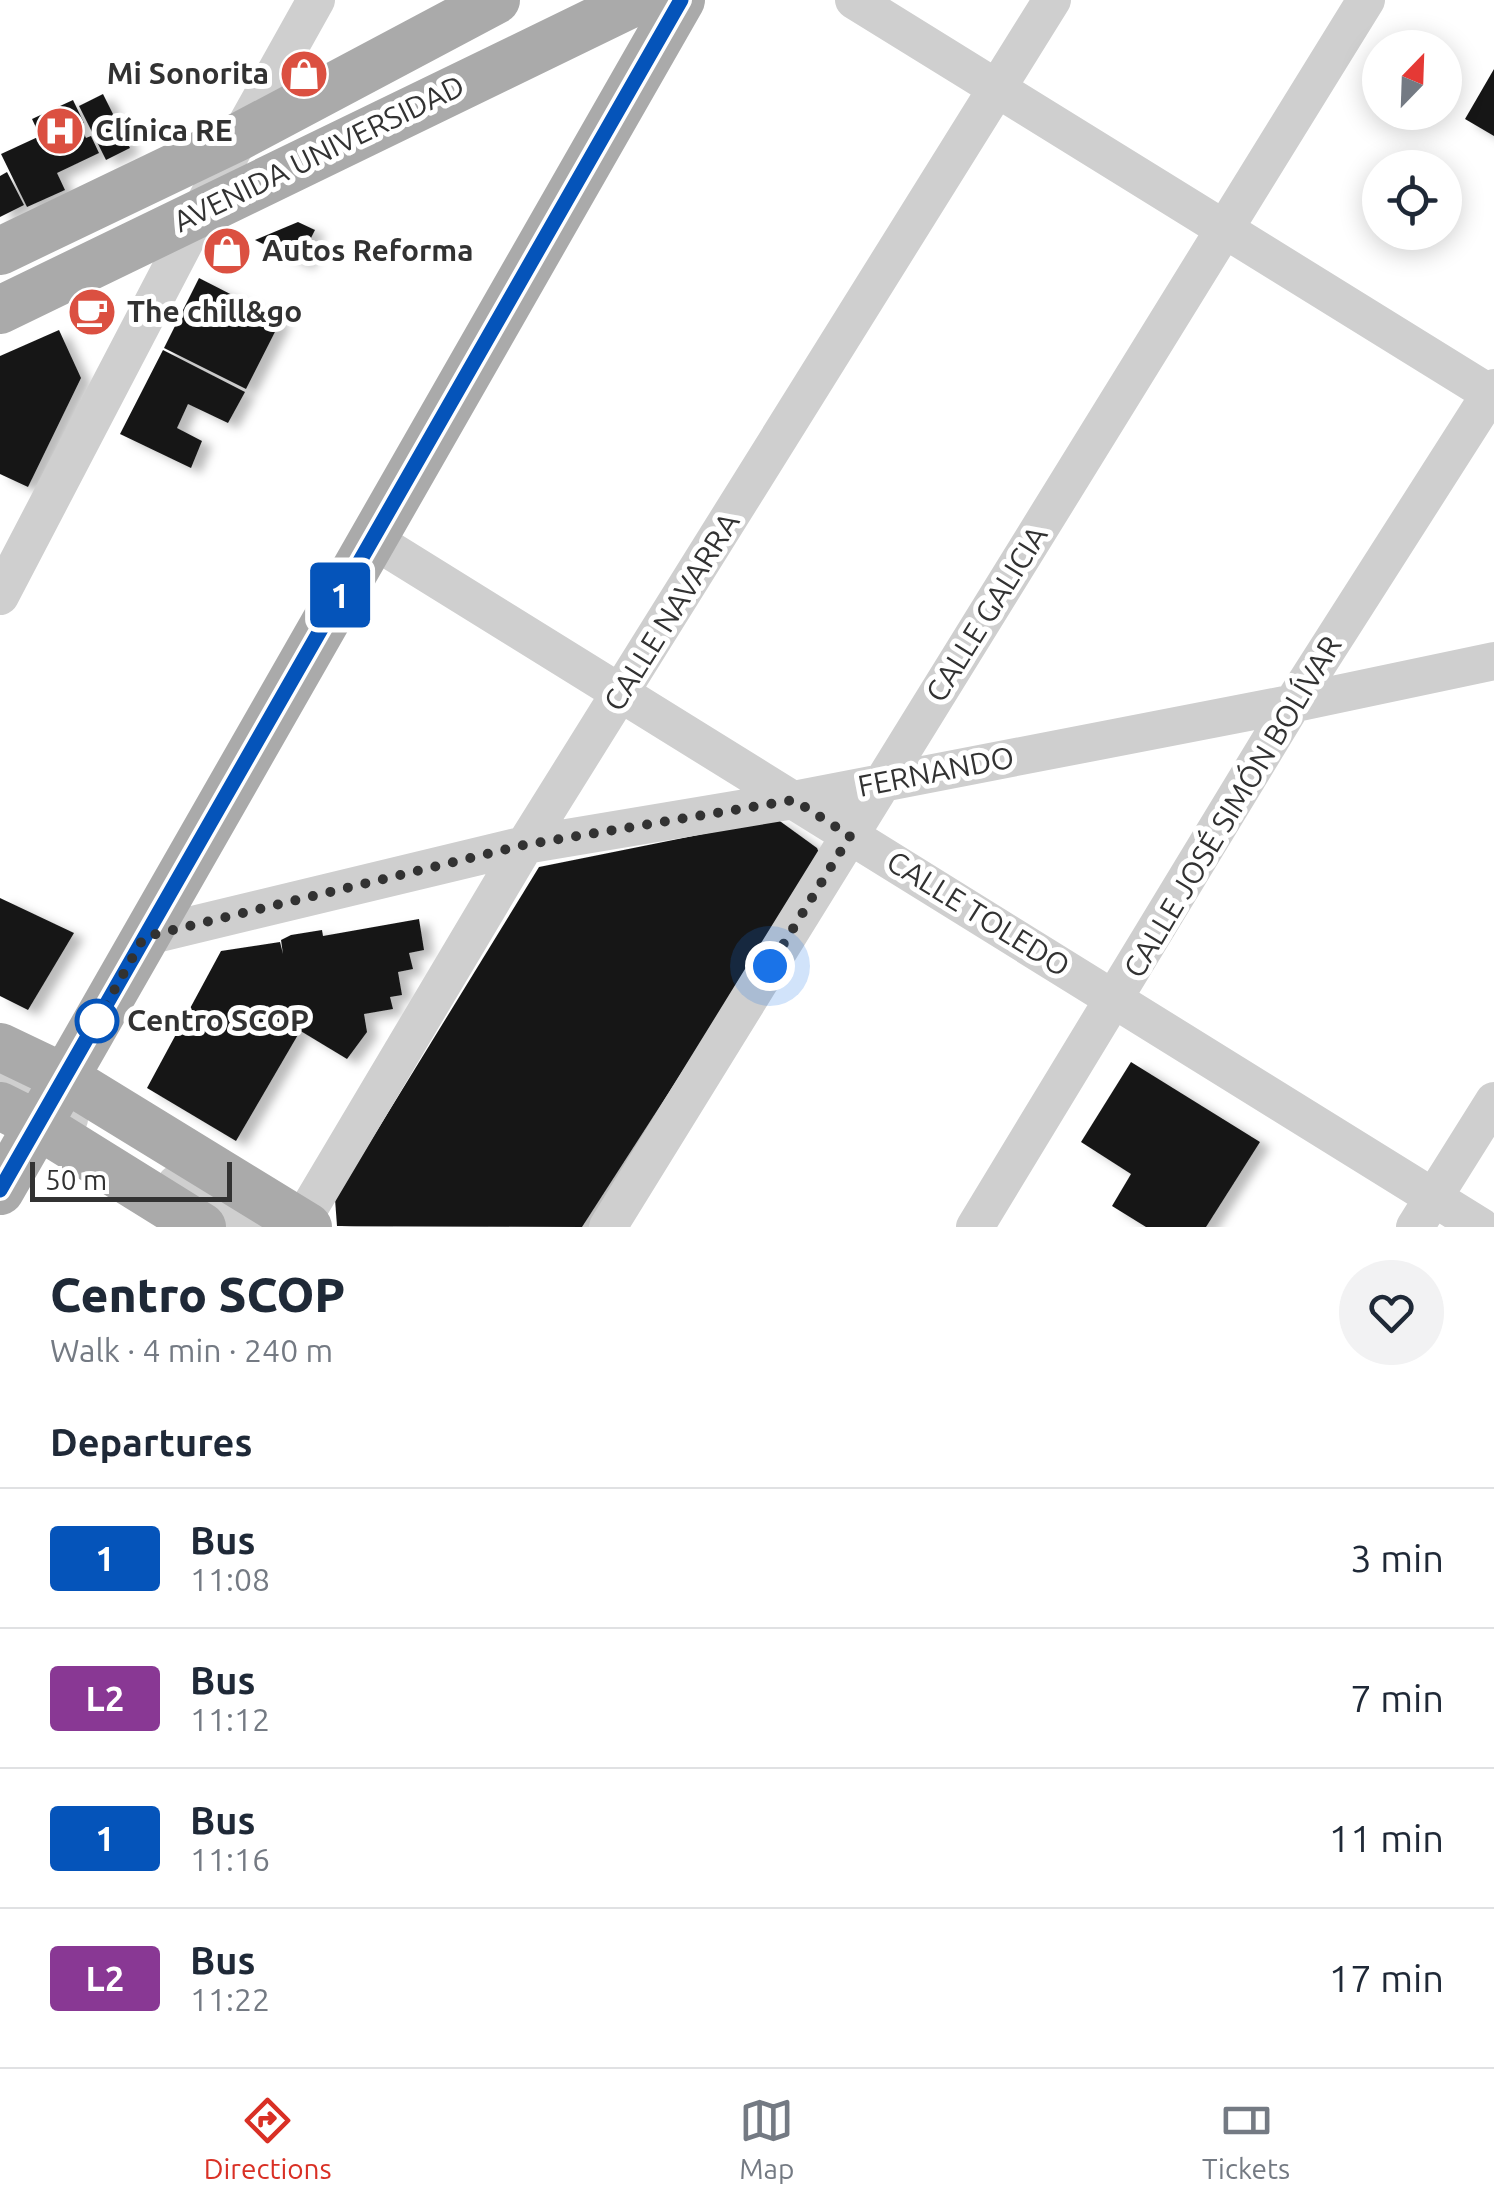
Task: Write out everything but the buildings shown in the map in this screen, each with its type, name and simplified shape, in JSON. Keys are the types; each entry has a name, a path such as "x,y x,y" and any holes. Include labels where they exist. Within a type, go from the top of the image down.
{"main road":[{"name":"AVENIDA UNIVERSIDAD","path":"0,251 240,136 496,0"},
{"name":"AVENIDA UNIVERSIDAD","path":"0,310 640,0"},
{"path":"0,1190 38,1104 144,937 682,0"},
{"path":"0,1047 38,1104 202,1227"},
{"path":"38,1104 302,1225"}],"street":[{"path":"0,596 240,136 316,0"},
{"path":"854,0 1493,393"},
{"name":"CALLE NAVARRA","path":"302,1225 524,845 1052,0"},
{"name":"CALLE GALICIA","path":"608,1227 1366,0"},
{"name":"CALLE JOSÉ SIMÓN BOLÍVAR","path":"974,1227 1294,704 1493,393"},
{"name":"CALLE TOLEDO","path":"372,539 1116,999 1424,1212 1481,1227"},
{"name":"FERNANDO","path":"144,937 524,845 794,800 1294,704 1494,661"},
{"path":"0,1068 38,1104"},
{"path":"0,1089 38,1104 246,1227"},
{"path":"1424,1212 1494,1101"}],"bus line":[{"name":"1","path":"0,1190 681,0"}],"place":[{"name":"Mi Sonorita","path":"304,74"},
{"name":"Clínica RE","path":"60,131"},
{"name":"Autos Reforma","path":"227,251"},
{"name":"The chill&go","path":"92,312"},
{"name":"Centro SCOP","path":"97,1021"}],"route":[{"path":"97,1021 144,937 524,845 794,800 850,836 770,966"}]}
